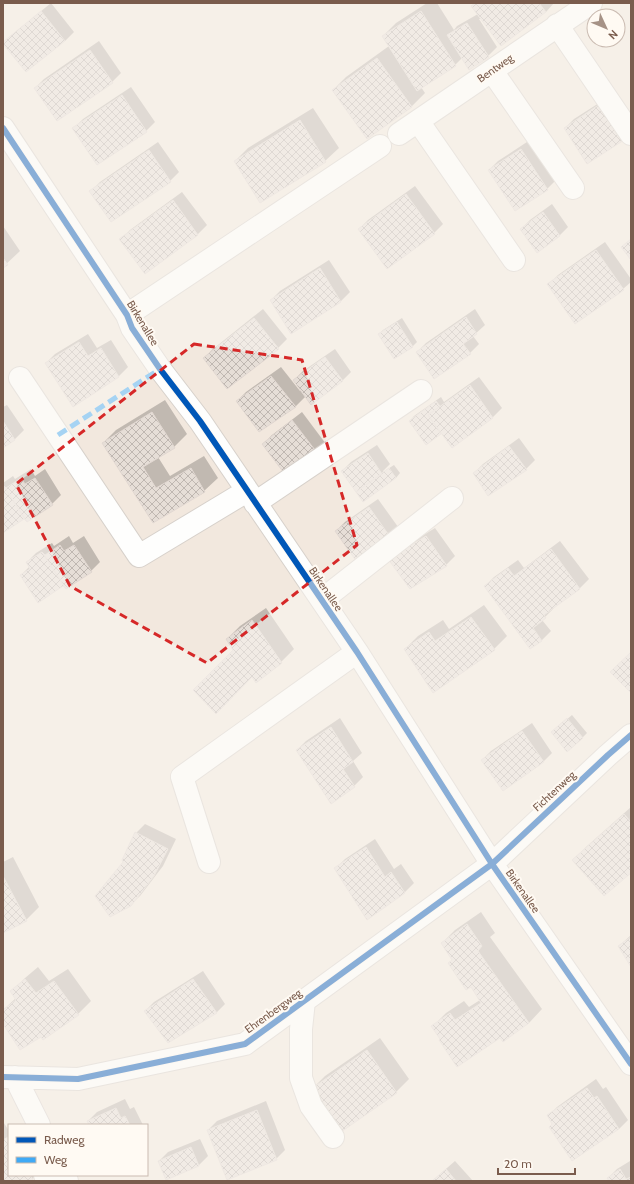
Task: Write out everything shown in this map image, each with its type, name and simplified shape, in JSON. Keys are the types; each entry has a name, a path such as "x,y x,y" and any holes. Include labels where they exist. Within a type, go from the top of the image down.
{"street":[{"name":"Bentweg","path":"399,134 557,25 592,3"},
{"path":"557,25 631,134"},
{"path":"492,71 573,188"},
{"path":"418,121 514,260"},
{"name":"Birkenallee","path":"3,128 127,315 132,328 200,420 357,652 492,864 631,1064"},
{"name":"Birkenallee","path":"127,315 380,146"},
{"path":"20,378 139,556 251,497 421,391"},
{"path":"322,600 452,498"},
{"path":"209,862 182,777 357,652"},
{"name":"Fichtenweg","path":"492,864 631,735"},
{"name":"Ehrenbergweg","path":"7,1080 78,1080 244,1044 492,864"},
{"path":"304,1001 301,1029 301,1078 311,1106 333,1137"},
{"path":"7,1080 21,1124"},
{"path":"7,1080 38,1124"}],"highlighted area":[{"path":"194,344 302,360 357,545 207,663 70,586 16,484"}],"shaded area":[{"path":"3,3 631,3 631,1181 3,1181"}],"building":[{"path":"475,3 539,3 546,12 501,46 471,6"},
{"path":"41,11 65,41 26,72 3,44 3,42"},
{"path":"421,11 456,66 417,91 382,36"},
{"path":"467,23 489,57 469,70 447,35"},
{"path":"90,50 113,83 57,121 34,88"},
{"path":"377,58 412,107 367,139 332,90"},
{"path":"122,95 147,132 97,165 72,128"},
{"path":"600,104 624,140 587,164 564,128"},
{"path":"300,120 326,162 260,203 234,161"},
{"path":"521,149 548,190 515,211 488,170"},
{"path":"149,150 171,182 111,222 89,191"},
{"path":"406,194 435,234 387,269 358,229"},
{"path":"173,200 198,235 145,274 119,239"},
{"path":"543,212 560,236 537,253 520,229"},
{"path":"631,239 631,260 621,247"},
{"path":"596,250 624,290 575,324 547,284"},
{"path":"3,258 8,265 3,268"},
{"path":"320,268 341,302 291,334 270,300"},
{"path":"466,317 477,334 463,344 471,354 434,379 416,352"},
{"path":"254,318 279,349 227,389 203,358"},
{"path":"397,322 413,347 394,359 378,334"},
{"path":"79,342 88,356 101,348 119,377 73,407 45,363"},
{"path":"325,357 343,381 311,405 293,380"},
{"path":"271,376 296,407 259,432 236,401"},
{"path":"470,385 493,418 452,448 428,415"},
{"path":"436,401 440,406 428,415 441,434 426,445 409,421"},
{"path":"152,412 175,448 143,467 156,488 191,468 205,492 153,523 102,443"},
{"path":"292,420 318,454 287,477 262,444"},
{"path":"3,421 15,440 3,448"},
{"path":"509,446 527,470 488,496 473,473"},
{"path":"368,453 382,474 356,492 341,471"},
{"path":"389,468 396,478 363,502 356,492"},
{"path":"21,478 25,484 35,478 53,505 27,522 3,485 6,488"},
{"path":"3,485 27,522 24,519 3,533"},
{"path":"369,507 393,541 359,565 335,531"},
{"path":"426,536 447,566 410,589 388,559"},
{"path":"60,545 64,551 74,545 92,572 66,589 42,552 45,555"},
{"path":"551,549 580,589 544,615 546,618 533,628 542,641 530,649 484,586 508,568 514,576"},
{"path":"42,552 66,589 63,586 38,603 20,575 30,569 26,562"},
{"path":"471,617 495,650 433,693 404,649 429,632 435,641"},
{"path":"252,620 282,663 256,683 252,677 216,714 193,690 233,650 226,639"},
{"path":"631,652 631,693 610,672"},
{"path":"567,718 583,738 567,752 551,732"},
{"path":"331,727 353,762 343,769 355,787 331,804 296,750"},
{"path":"522,731 544,762 503,791 481,760"},
{"path":"624,814 631,822 631,873 604,896 572,860"},
{"path":"135,832 168,849 154,876 131,906 110,917 95,896 123,862 122,860"},
{"path":"366,847 385,877 391,872 405,893 367,920 334,868"},
{"path":"3,876 27,921 3,933"},
{"path":"467,924 482,946 478,951 529,1023 503,1042 500,1038 457,1067 431,1026 450,1013 455,1020 481,1003 471,987 466,990 448,963 452,960 441,943"},
{"path":"631,937 631,967 618,946"},
{"path":"25,979 36,993 54,981 79,1015 43,1040 41,1037 20,1050 3,1024 3,1010 16,1000 10,991"},
{"path":"193,979 217,1013 168,1043 144,1011"},
{"path":"367,1050 397,1093 341,1132 311,1089"},
{"path":"587,1088 594,1098 597,1096 619,1129 572,1161 549,1127 552,1124 547,1115"},
{"path":"116,1108 121,1118 125,1116 129,1124 88,1124 87,1121"},
{"path":"257,1110 277,1160 227,1180 207,1130"},
{"path":"8,1137 8,1176 31,1176 33,1180 3,1181 3,1140"},
{"path":"191,1147 199,1166 166,1180 158,1161"},
{"path":"446,1169 456,1181 432,1181"},
{"path":"620,1169 626,1179 631,1177 631,1181 609,1181 607,1178"}],"marked path":[{"path":"58,435 160,369"}],"cycle path":[{"path":"3,128 127,315 132,328 160,369 200,421 357,652 492,864 631,1064"},
{"path":"3,1077 78,1079 245,1044 492,864 631,735"}]}
